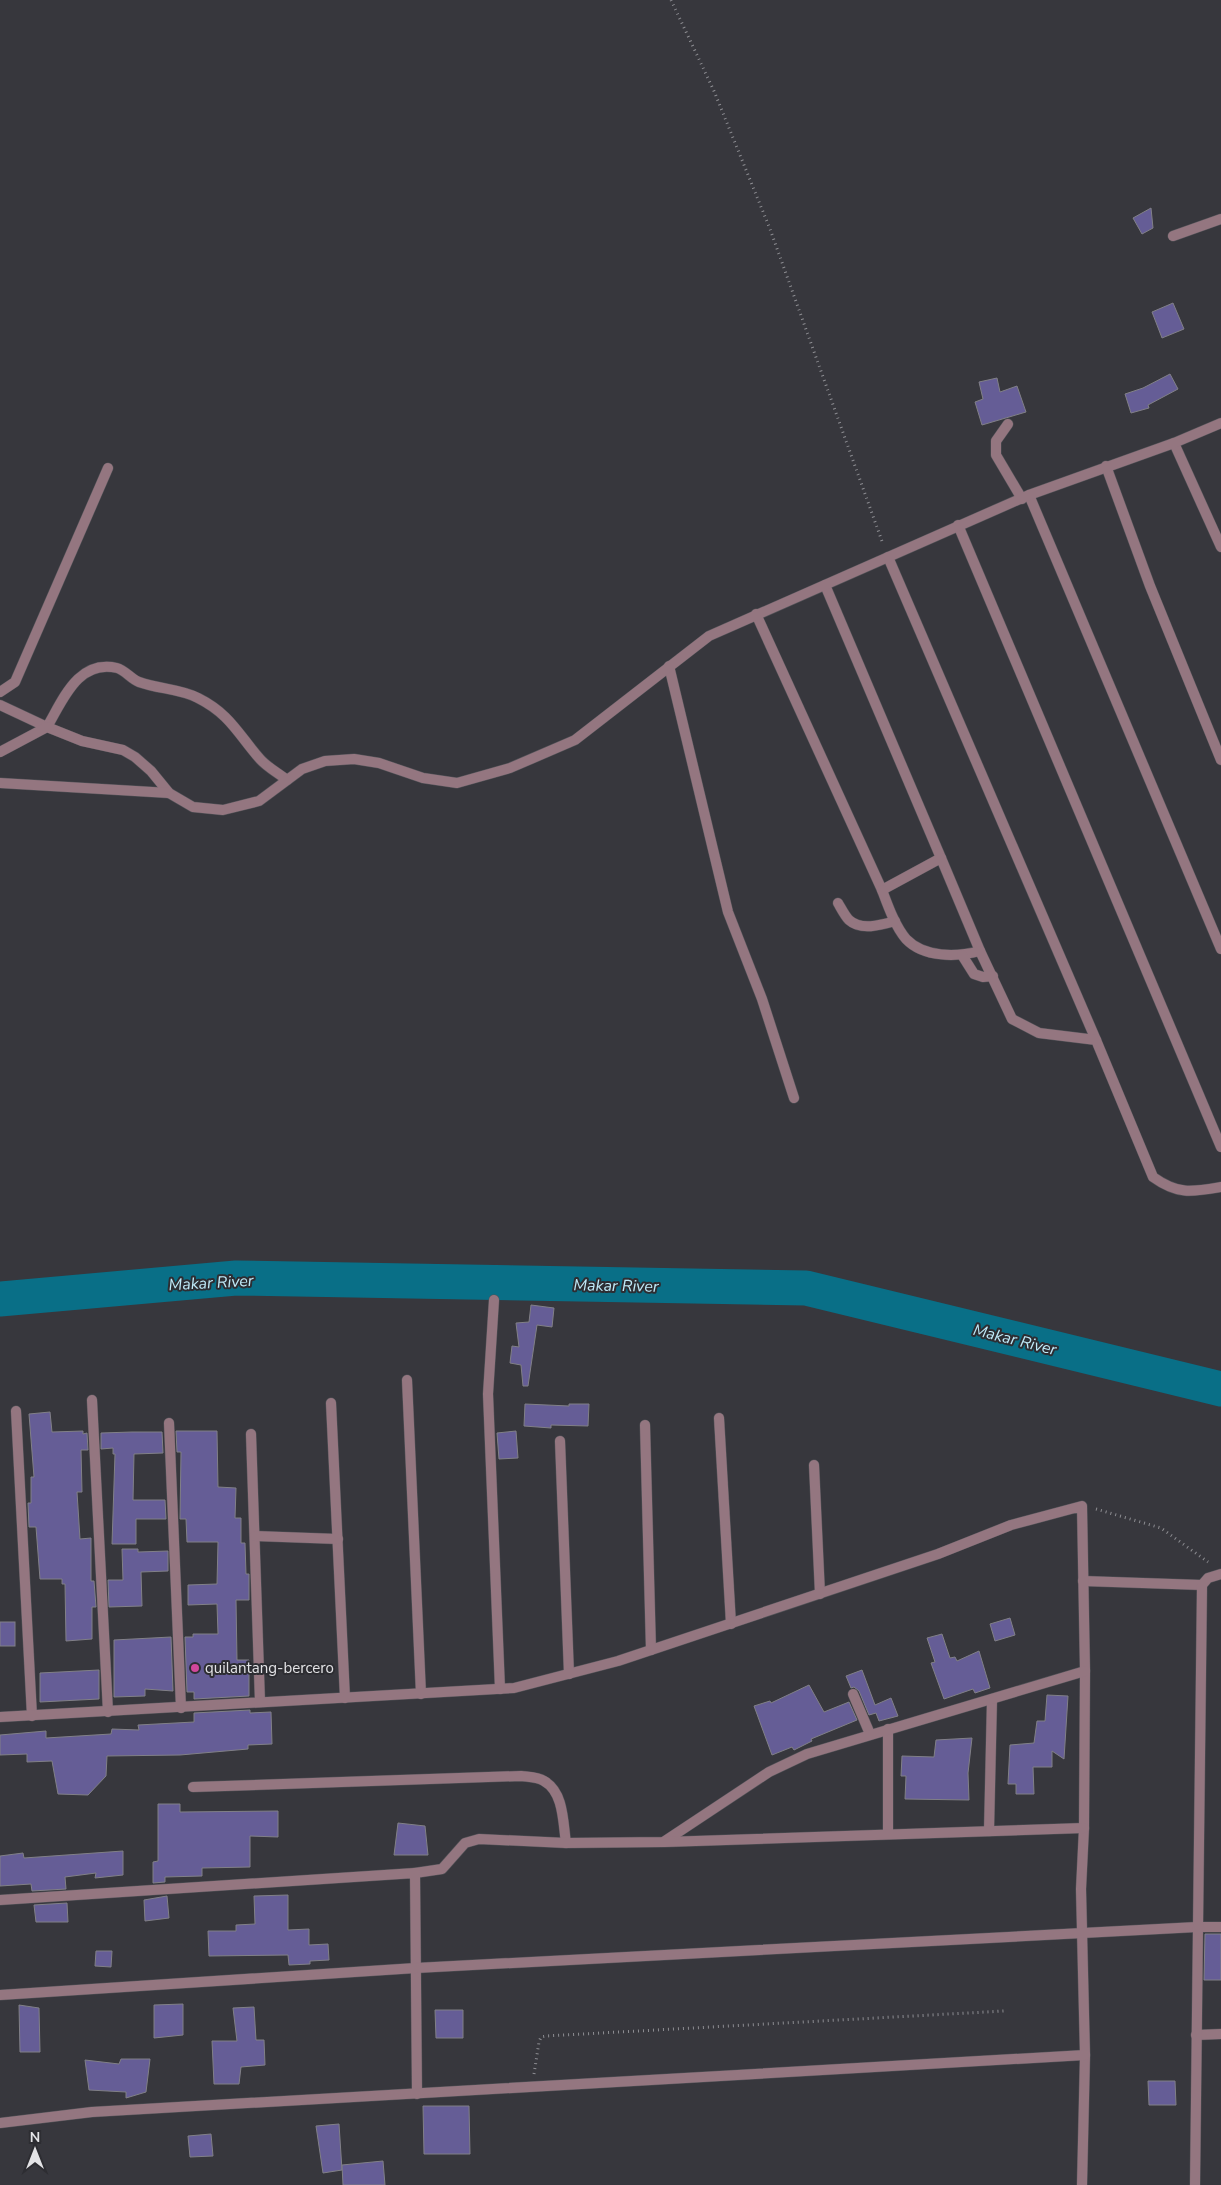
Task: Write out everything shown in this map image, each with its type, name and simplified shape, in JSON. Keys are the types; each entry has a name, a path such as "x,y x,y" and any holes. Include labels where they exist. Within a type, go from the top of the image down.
{"street":[{"path":"1173,236 1221,219"},
{"path":"0,705 82,741 123,750 134,756 151,771 169,793 193,806 223,810 259,801 302,769 325,761 354,759 379,763 423,778 457,783 510,768 576,740 708,636 1026,497 1221,423"},
{"path":"1008,424 996,441 996,455 1026,497 1221,949"},
{"path":"1174,442 1221,547"},
{"path":"1106,466 1154,595 1221,760"},
{"path":"0,692 15,682 108,468"},
{"path":"958,526 1221,1147"},
{"path":"888,557 1153,1177 1168,1188 1191,1192 1221,1187"},
{"path":"824,585 980,951 1012,1019 1039,1033 1096,1040"},
{"path":"756,614 895,921 907,940 925,950 947,955 962,955 980,951"},
{"path":"669,666 728,912 762,998 794,1098"},
{"path":"0,752 47,726 70,685 86,673 103,667 119,668 138,681 197,697 220,711 241,732 261,760 287,780"},
{"path":"0,783 169,793"},
{"path":"882,890 941,858"},
{"path":"838,903 849,920 859,925 878,926 895,921"},
{"path":"962,955 974,974 983,977 992,976"},
{"path":"494,1300 488,1394 500,1689"},
{"path":"406,1380 421,1694"},
{"path":"92,1400 108,1712"},
{"path":"331,1403 345,1698"},
{"path":"16,1411 32,1716"},
{"path":"719,1418 731,1624"},
{"path":"169,1423 181,1708"},
{"path":"645,1425 651,1650"},
{"path":"251,1434 260,1702"},
{"path":"560,1441 569,1674"},
{"path":"814,1465 820,1594"},
{"path":"0,1717 514,1688 651,1650 938,1554 1011,1525 1082,1506 1085,1671 1084,1828 1081,1889 1085,2055 1082,2185"},
{"path":"255,1536 338,1539"},
{"path":"1195,2185 1202,1585 1208,1578 1221,1574"},
{"path":"1083,1581 1202,1585"},
{"path":"665,1842 769,1772 807,1754 1085,1671"},
{"path":"853,1694 870,1734"},
{"path":"989,1831 992,1698"},
{"path":"888,1729 888,1834"},
{"path":"193,1787 521,1776 543,1780 554,1788 560,1805 566,1843"},
{"path":"0,1900 415,1873 442,1869 465,1843 470,1840 479,1839 566,1843 665,1842 1084,1828"},
{"path":"415,1873 416,2094"},
{"path":"0,1995 416,1968 1197,1927 1221,1928"},
{"path":"1196,2035 1221,2034"},
{"path":"0,2123 92,2112 1085,2055"}],"path":[{"path":"671,0 714,91 770,229 888,557"},
{"path":"1082,1506 1161,1528 1214,1566"},
{"path":"532,2087 539,2042 541,2037 546,2036 1004,2011"}],"building":[{"path":"1151,208 1153,228 1142,234 1133,218"},
{"path":"1173,303 1184,329 1162,338 1152,312"},
{"path":"1170,374 1178,389 1148,405 1149,408 1131,413 1125,394 1143,388"},
{"path":"997,378 1000,392 1017,386 1026,412 982,425 975,402 983,399 979,382"},
{"path":"531,1305 554,1308 552,1327 537,1325 528,1386 523,1386 521,1365 510,1363 512,1346 519,1347 516,1323 529,1322"},
{"path":"525,1404 569,1406 569,1404 589,1404 588,1426 551,1425 551,1428 524,1426"},
{"path":"50,1412 52,1432 83,1431 83,1434 87,1433 88,1450 81,1450 82,1492 77,1492 80,1539 91,1538 91,1581 94,1581 96,1607 92,1607 92,1639 66,1641 65,1584 62,1584 62,1579 40,1579 36,1527 29,1527 28,1503 31,1503 31,1477 34,1477 29,1414"},
{"path":"176,1431 217,1431 218,1487 236,1488 235,1518 241,1518 241,1543 245,1543 246,1574 249,1574 249,1600 236,1600 237,1660 249,1660 249,1696 194,1699 194,1692 187,1692 185,1637 193,1637 193,1634 218,1634 217,1604 188,1605 188,1585 217,1584 218,1542 187,1542 186,1519 180,1519 181,1452 177,1452"},
{"path":"516,1431 518,1458 499,1459 497,1433"},
{"path":"162,1432 163,1453 134,1454 133,1500 165,1500 166,1519 136,1519 136,1544 112,1544 115,1454 113,1454 113,1448 101,1449 101,1433"},
{"path":"122,1549 138,1549 138,1552 168,1551 168,1571 141,1572 142,1606 109,1607 108,1580 123,1580"},
{"path":"1010,1618 1015,1635 995,1641 990,1624"},
{"path":"0,1622 15,1622 15,1646 0,1646"},
{"path":"942,1634 950,1658 955,1657 957,1661 979,1651 990,1688 975,1693 973,1689 944,1699 931,1663 935,1662 927,1638"},
{"path":"171,1637 173,1691 145,1689 145,1696 114,1697 114,1640"},
{"path":"99,1670 99,1699 40,1702 40,1673"},
{"path":"862,1670 875,1705 891,1698 898,1716 879,1721 876,1713 869,1715 859,1691 854,1687 851,1688 846,1676"},
{"path":"809,1685 824,1712 849,1702 857,1720 811,1739 812,1741 794,1750 792,1747 772,1755 754,1706 770,1701 771,1703"},
{"path":"1047,1695 1068,1696 1064,1759 1052,1751 1052,1767 1033,1767 1034,1794 1016,1794 1016,1784 1008,1784 1010,1745 1034,1743 1037,1721 1045,1721"},
{"path":"250,1710 250,1713 271,1712 272,1744 248,1745 248,1749 180,1755 107,1756 106,1776 88,1795 58,1794 52,1761 27,1762 27,1754 0,1755 0,1735 46,1731 46,1738 111,1734 112,1729 139,1730 138,1725 194,1722 194,1713"},
{"path":"972,1738 968,1773 969,1800 905,1799 906,1776 901,1776 902,1756 934,1757 936,1740"},
{"path":"158,1804 180,1804 180,1812 278,1811 278,1837 250,1836 250,1867 202,1868 202,1876 165,1877 165,1882 153,1883 153,1862 158,1861"},
{"path":"398,1823 425,1826 428,1855 394,1855"},
{"path":"123,1851 123,1875 95,1878 96,1873 65,1877 66,1889 32,1891 31,1884 0,1886 0,1856 23,1853 24,1858"},
{"path":"288,1895 288,1930 309,1929 309,1945 328,1944 329,1960 310,1961 310,1964 289,1965 288,1955 209,1956 208,1931 236,1931 236,1925 255,1924 254,1896"},
{"path":"167,1896 169,1918 145,1921 144,1900"},
{"path":"67,1903 68,1922 36,1922 34,1905"},
{"path":"1205,1934 1221,1934 1221,1980 1204,1980"},
{"path":"96,1951 112,1951 111,1967 95,1966"},
{"path":"183,2004 183,2035 154,2038 154,2005"},
{"path":"19,2005 39,2008 40,2052 20,2052"},
{"path":"254,2007 256,2040 264,2040 265,2065 241,2067 239,2084 214,2084 212,2041 237,2041 233,2008"},
{"path":"435,2010 463,2010 463,2038 436,2038"},
{"path":"121,2059 150,2059 146,2092 126,2098 126,2092 89,2090 85,2060 119,2064"},
{"path":"1148,2081 1175,2081 1176,2105 1149,2105"},
{"path":"423,2106 469,2106 470,2154 424,2154"},
{"path":"339,2124 342,2170 323,2173 316,2126"},
{"path":"211,2134 213,2156 190,2157 188,2136"},
{"path":"383,2161 385,2185 343,2185 342,2165"}],"waterway":[{"name":"Makar River","path":"0,1299 236,1278 806,1288 1221,1389"}],"place":[{"name":"quilantang-bercero","path":"195,1668"}]}
